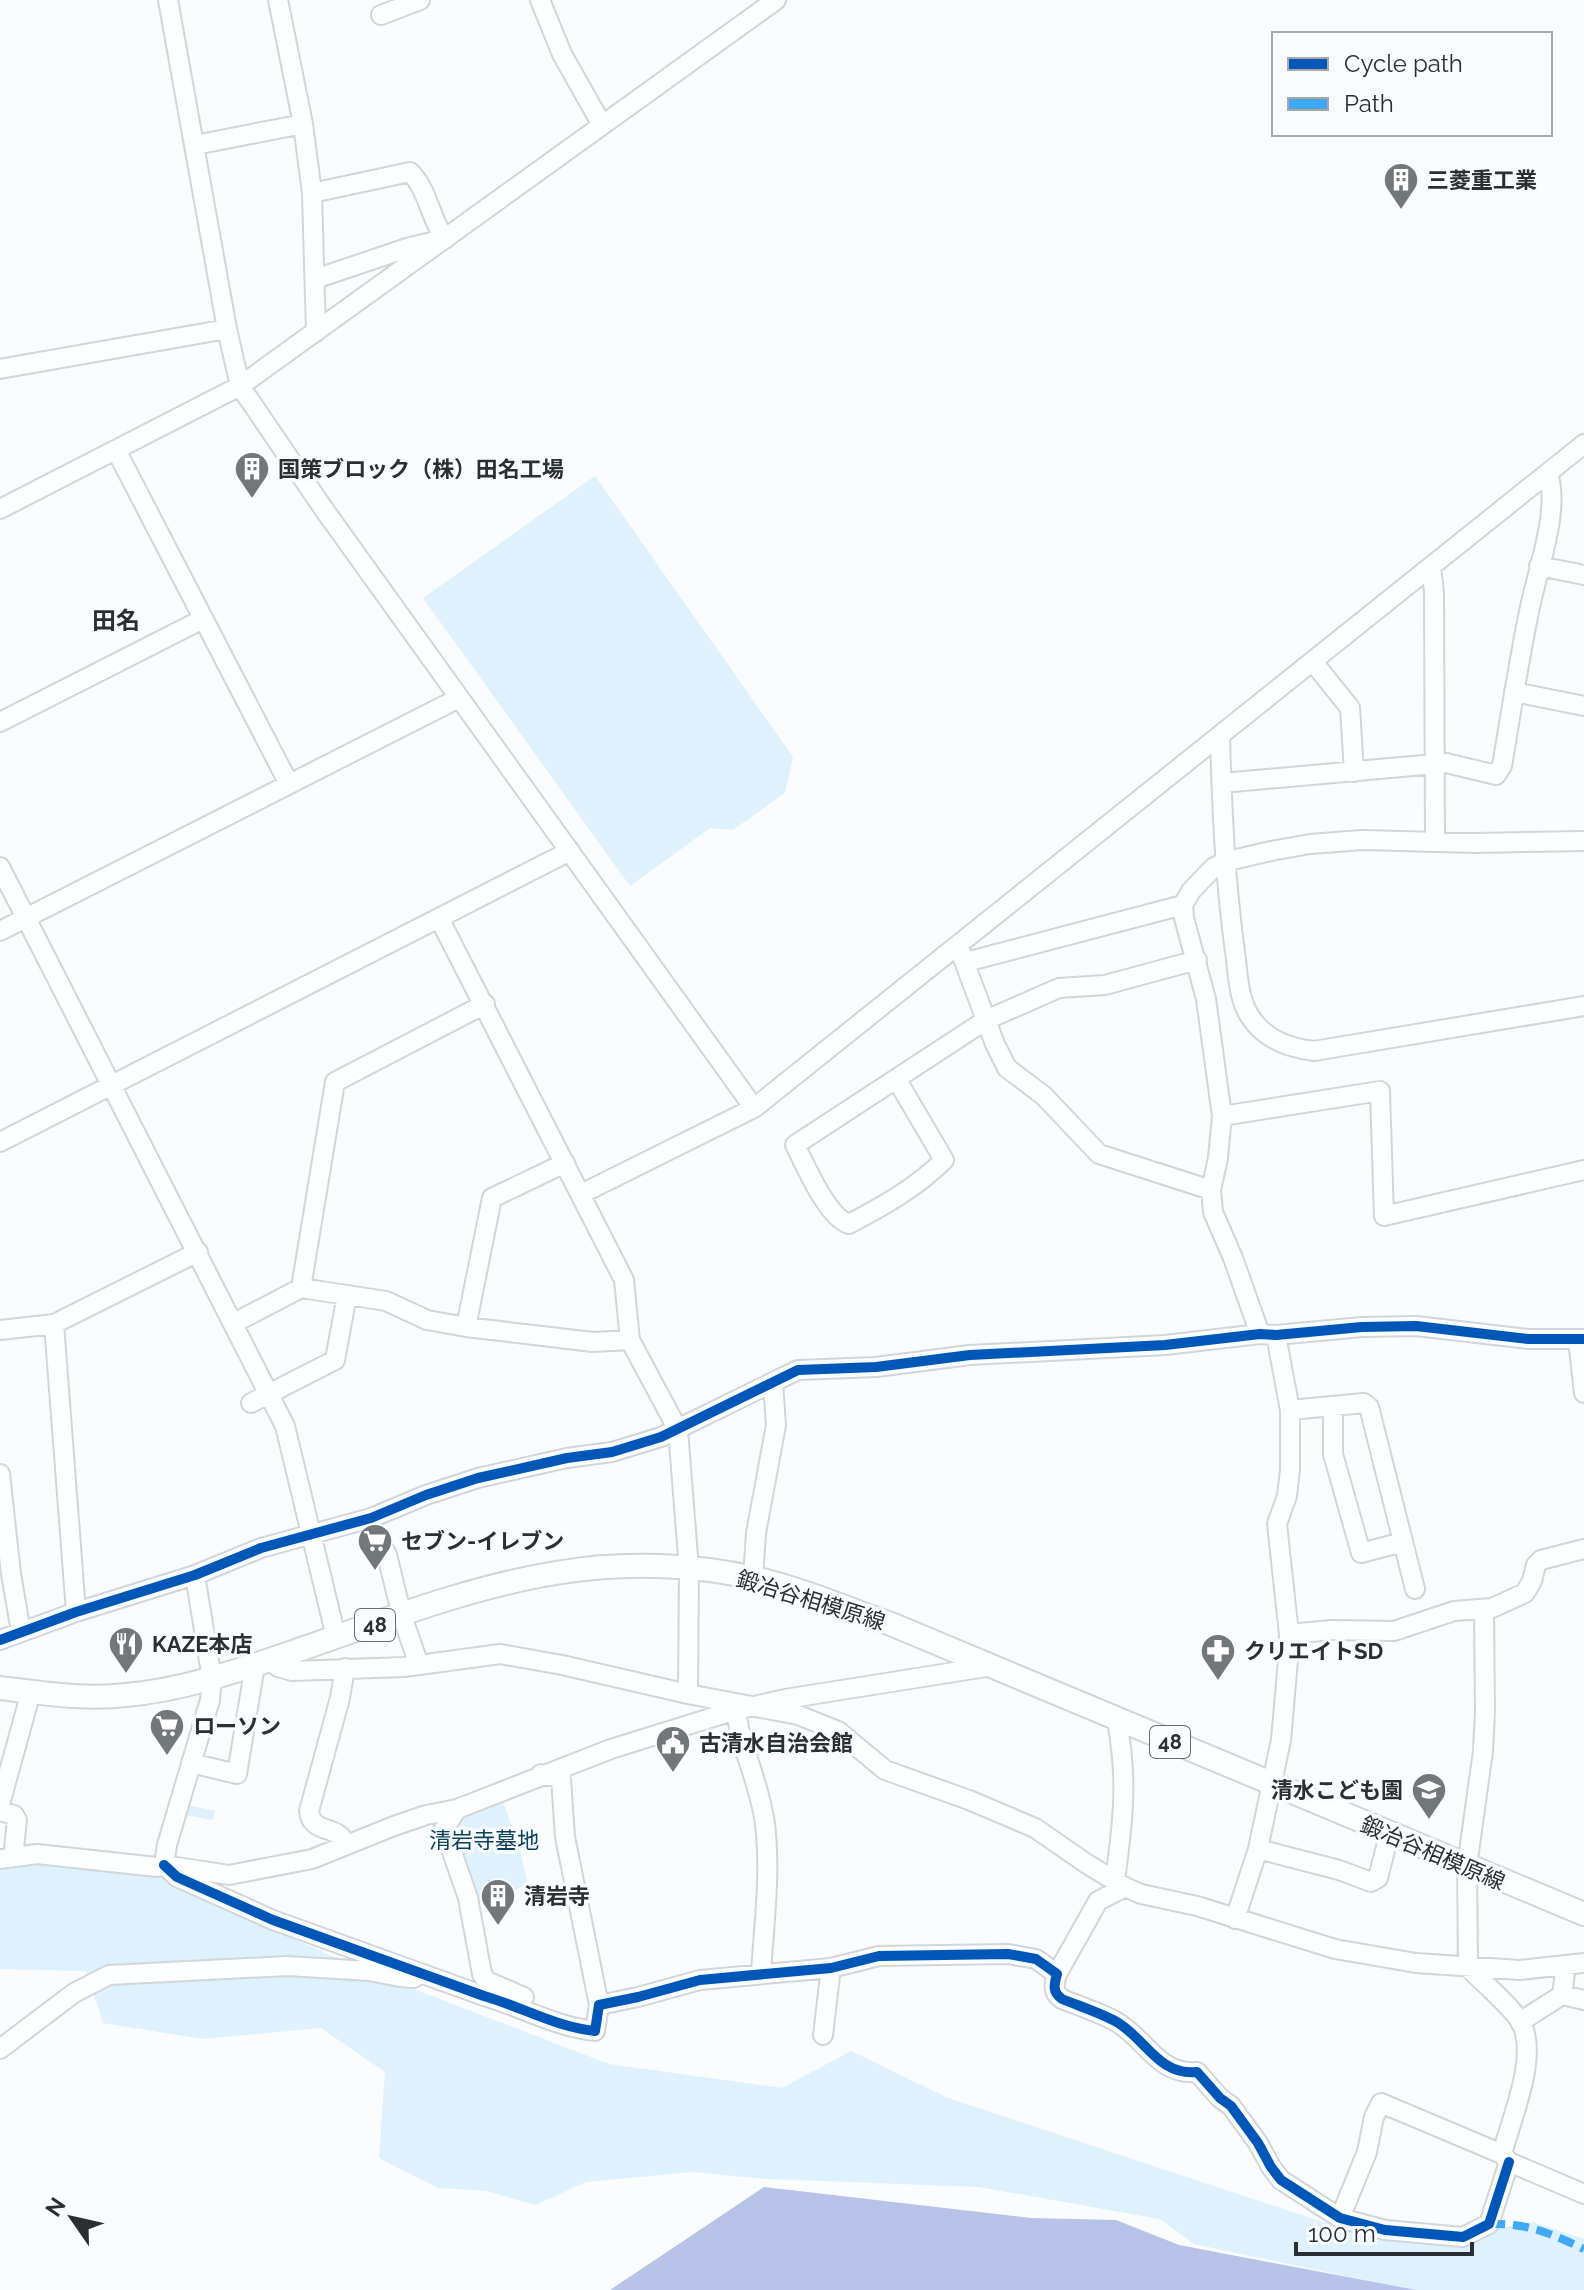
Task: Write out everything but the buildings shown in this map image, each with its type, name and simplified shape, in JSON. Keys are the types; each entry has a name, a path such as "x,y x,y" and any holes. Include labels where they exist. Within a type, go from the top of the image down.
{"main road":[{"name":"鍛冶谷相模原線","path":"0,1688 81,1696 125,1696 161,1691 212,1679 481,1590 561,1572 618,1567 689,1569 753,1578 817,1596 992,1666 1389,1835 1584,1914"}],"street":[{"path":"168,0 240,386 323,508 754,1108"},
{"path":"278,0 303,124 312,193 316,332"},
{"path":"381,15 420,0"},
{"path":"540,0 562,54 602,125"},
{"path":"0,509 240,386 776,0"},
{"path":"195,145 303,124"},
{"path":"312,193 410,172 417,178 436,226 445,239"},
{"path":"315,279 410,247 445,239"},
{"path":"0,369 227,329"},
{"path":"581,1194 754,1108 962,954 1220,736 1584,444"},
{"path":"116,450 289,784"},
{"path":"1222,783 1446,763 1496,775 1502,766 1552,498 1548,473"},
{"path":"1539,566 1584,575"},
{"path":"1431,567 1434,592 1435,842"},
{"path":"0,722 203,619"},
{"path":"1313,662 1350,708 1354,772"},
{"path":"1514,692 1584,706"},
{"path":"0,931 459,698"},
{"path":"1220,736 1224,862 1240,992 1250,1017 1269,1036 1285,1045 1314,1051 1584,1006"},
{"path":"1235,1919 1258,1849 1281,1740 1289,1634 1277,1524 1287,1496 1290,1470 1290,1410 1268,1335 1213,1212 1211,1190 1222,1116 1206,999 1183,905 1191,891 1213,868 1224,862 1310,844 1362,840 1584,841"},
{"path":"0,1142 570,851"},
{"path":"0,867 285,1426 336,1637"},
{"path":"962,954 1183,905"},
{"path":"439,918 624,1280 630,1340 678,1430 689,1569 688,1694"},
{"path":"962,954 1007,1068 1044,1096 1099,1154 1211,1190"},
{"path":"897,1080 944,1160 897,1199 849,1224 840,1221 821,1194 795,1145 986,1020 1059,988 1105,985 1197,960"},
{"path":"301,1288 335,1082 485,1004"},
{"path":"1222,1116 1380,1091 1384,1216 1584,1170"},
{"path":"466,1327 492,1198 565,1163"},
{"path":"0,1330 54,1324 198,1252"},
{"path":"234,1323 301,1288 386,1301 427,1320 466,1327 593,1342 630,1340"},
{"path":"251,1403 335,1360 347,1295"},
{"path":"54,1324 76,1612"},
{"path":"0,1640 76,1612 195,1575 261,1548 368,1519 478,1478 567,1458 626,1449 678,1430 798,1370 876,1367 970,1355 1165,1345 1362,1327 1416,1326 1528,1339 1581,1339 1584,1393"},
{"path":"753,1578 756,1533 776,1425 773,1383"},
{"path":"1290,1410 1364,1403 1369,1407 1415,1589"},
{"path":"1333,1407 1333,1454 1361,1553 1403,1542"},
{"path":"0,1474 21,1632"},
{"path":"368,1519 387,1555 402,1616 419,1665"},
{"path":"1289,1634 1332,1630 1394,1631 1454,1611 1484,1609 1510,1602 1525,1593 1541,1560 1584,1549"},
{"path":"164,1865 167,1845 210,1700 212,1679 195,1575"},
{"path":"1117,1721 1125,1763 1120,1884 1098,1901 1057,1974 1054,1987 1057,1995 1115,2021 1137,2037 1163,2064 1186,2073 1197,2072 1231,2106 1281,2180 1340,2218 1385,2230 1463,2237 1489,2224 1526,2066 1528,2045 1520,2022 1468,1967 1467,1866 1483,1751 1485,1712 1484,1609"},
{"path":"191,1763 237,1774 263,1662 292,1671 419,1665 482,1656 517,1656 735,1707"},
{"path":"0,1811 14,1815 17,1820 6,1858 37,1854 157,1867 164,1865 229,1875 312,1859 426,1815 457,1809 541,1774 735,1707 992,1666"},
{"path":"345,1668 340,1698 309,1811 310,1820 315,1826 337,1833 345,1839 346,1845"},
{"path":"0,1804 31,1692"},
{"path":"756,1706 825,1723 853,1741 877,1766 1035,1828 1120,1884 1335,1949 1416,1963 1468,1967 1520,1970 1575,1964 1562,1995 1520,2022"},
{"path":"735,1707 741,1742 766,1828 761,1973"},
{"path":"164,1865 177,1877 273,1920 553,2022 595,2031 599,2005 565,1837 561,1778 541,1774"},
{"path":"457,1809 444,1829 468,1898 482,1974 487,1981 543,2005 540,2015"},
{"path":"1258,1849 1339,1870 1371,1882 1378,1878 1389,1835"},
{"path":"599,2005 700,1980 831,1968 879,1956 987,1952 1036,1959 1057,1974"},
{"path":"0,2049 74,1993 109,1975 288,1966 369,1971 414,1978 422,1972"},
{"path":"823,2035 831,1968"},
{"path":"1562,1995 1584,2000"},
{"path":"1340,2218 1367,2152 1374,2117 1381,2103 1584,2194"}],"green space":[{"path":"595,476 793,757 785,793 733,830 710,828 630,886 423,598"},
{"name":"清岩寺墓地","path":"501,1797 518,1842 528,1885 473,1904 451,1822"},
{"path":"183,1804 215,1811 213,1820 180,1814"},
{"path":"17,1858 162,1871 208,1902 367,1971 609,2064 782,2088 851,2051 948,2098 1353,2232 1361,2228 1485,2231 1533,2222 1584,2239 1584,2290 1411,2290 1194,2244 1160,2219 979,2187 767,2179 692,2172 586,2182 535,2205 487,2191 438,2188 379,2158 385,2072 321,2028 203,2039 103,2023 86,1971 0,1969 0,1864"}],"water":[{"path":"764,2187 1031,2218 1116,2220 1179,2245 1416,2290 610,2290"}],"marked path":[{"path":"1489,2224 1538,2230 1584,2249"}],"cycle path":[{"path":"0,1640 76,1612 195,1575 261,1548 371,1518 478,1478 567,1458 612,1452 661,1437 798,1370 876,1367 970,1355 1165,1345 1362,1327 1416,1326 1528,1339 1584,1339"},
{"path":"164,1865 177,1877 273,1920 553,2021 595,2031 599,2005 700,1980 831,1968 879,1956 1008,1954 1036,1959 1057,1974 1055,1988 1062,1999 1115,2021 1172,2068 1197,2072 1231,2106 1281,2180 1340,2218 1385,2230 1463,2237 1489,2224 1509,2162"}],"place":[{"name":"三菱重工業","path":"1401,211"},
{"name":"国策ブロック（株）田名工場","path":"252,500"},
{"name":"セブン-イレブン","path":"375,1572"},
{"name":"KAZE本店","path":"126,1675"},
{"name":"クリエイトSD","path":"1218,1682"},
{"name":"ローソン","path":"167,1757"},
{"name":"古清水自治会館","path":"673,1774"},
{"name":"清水こども園","path":"1429,1821"},
{"name":"清岩寺","path":"498,1927"}],"district":[{"name":"田名","path":"116,621"}]}
